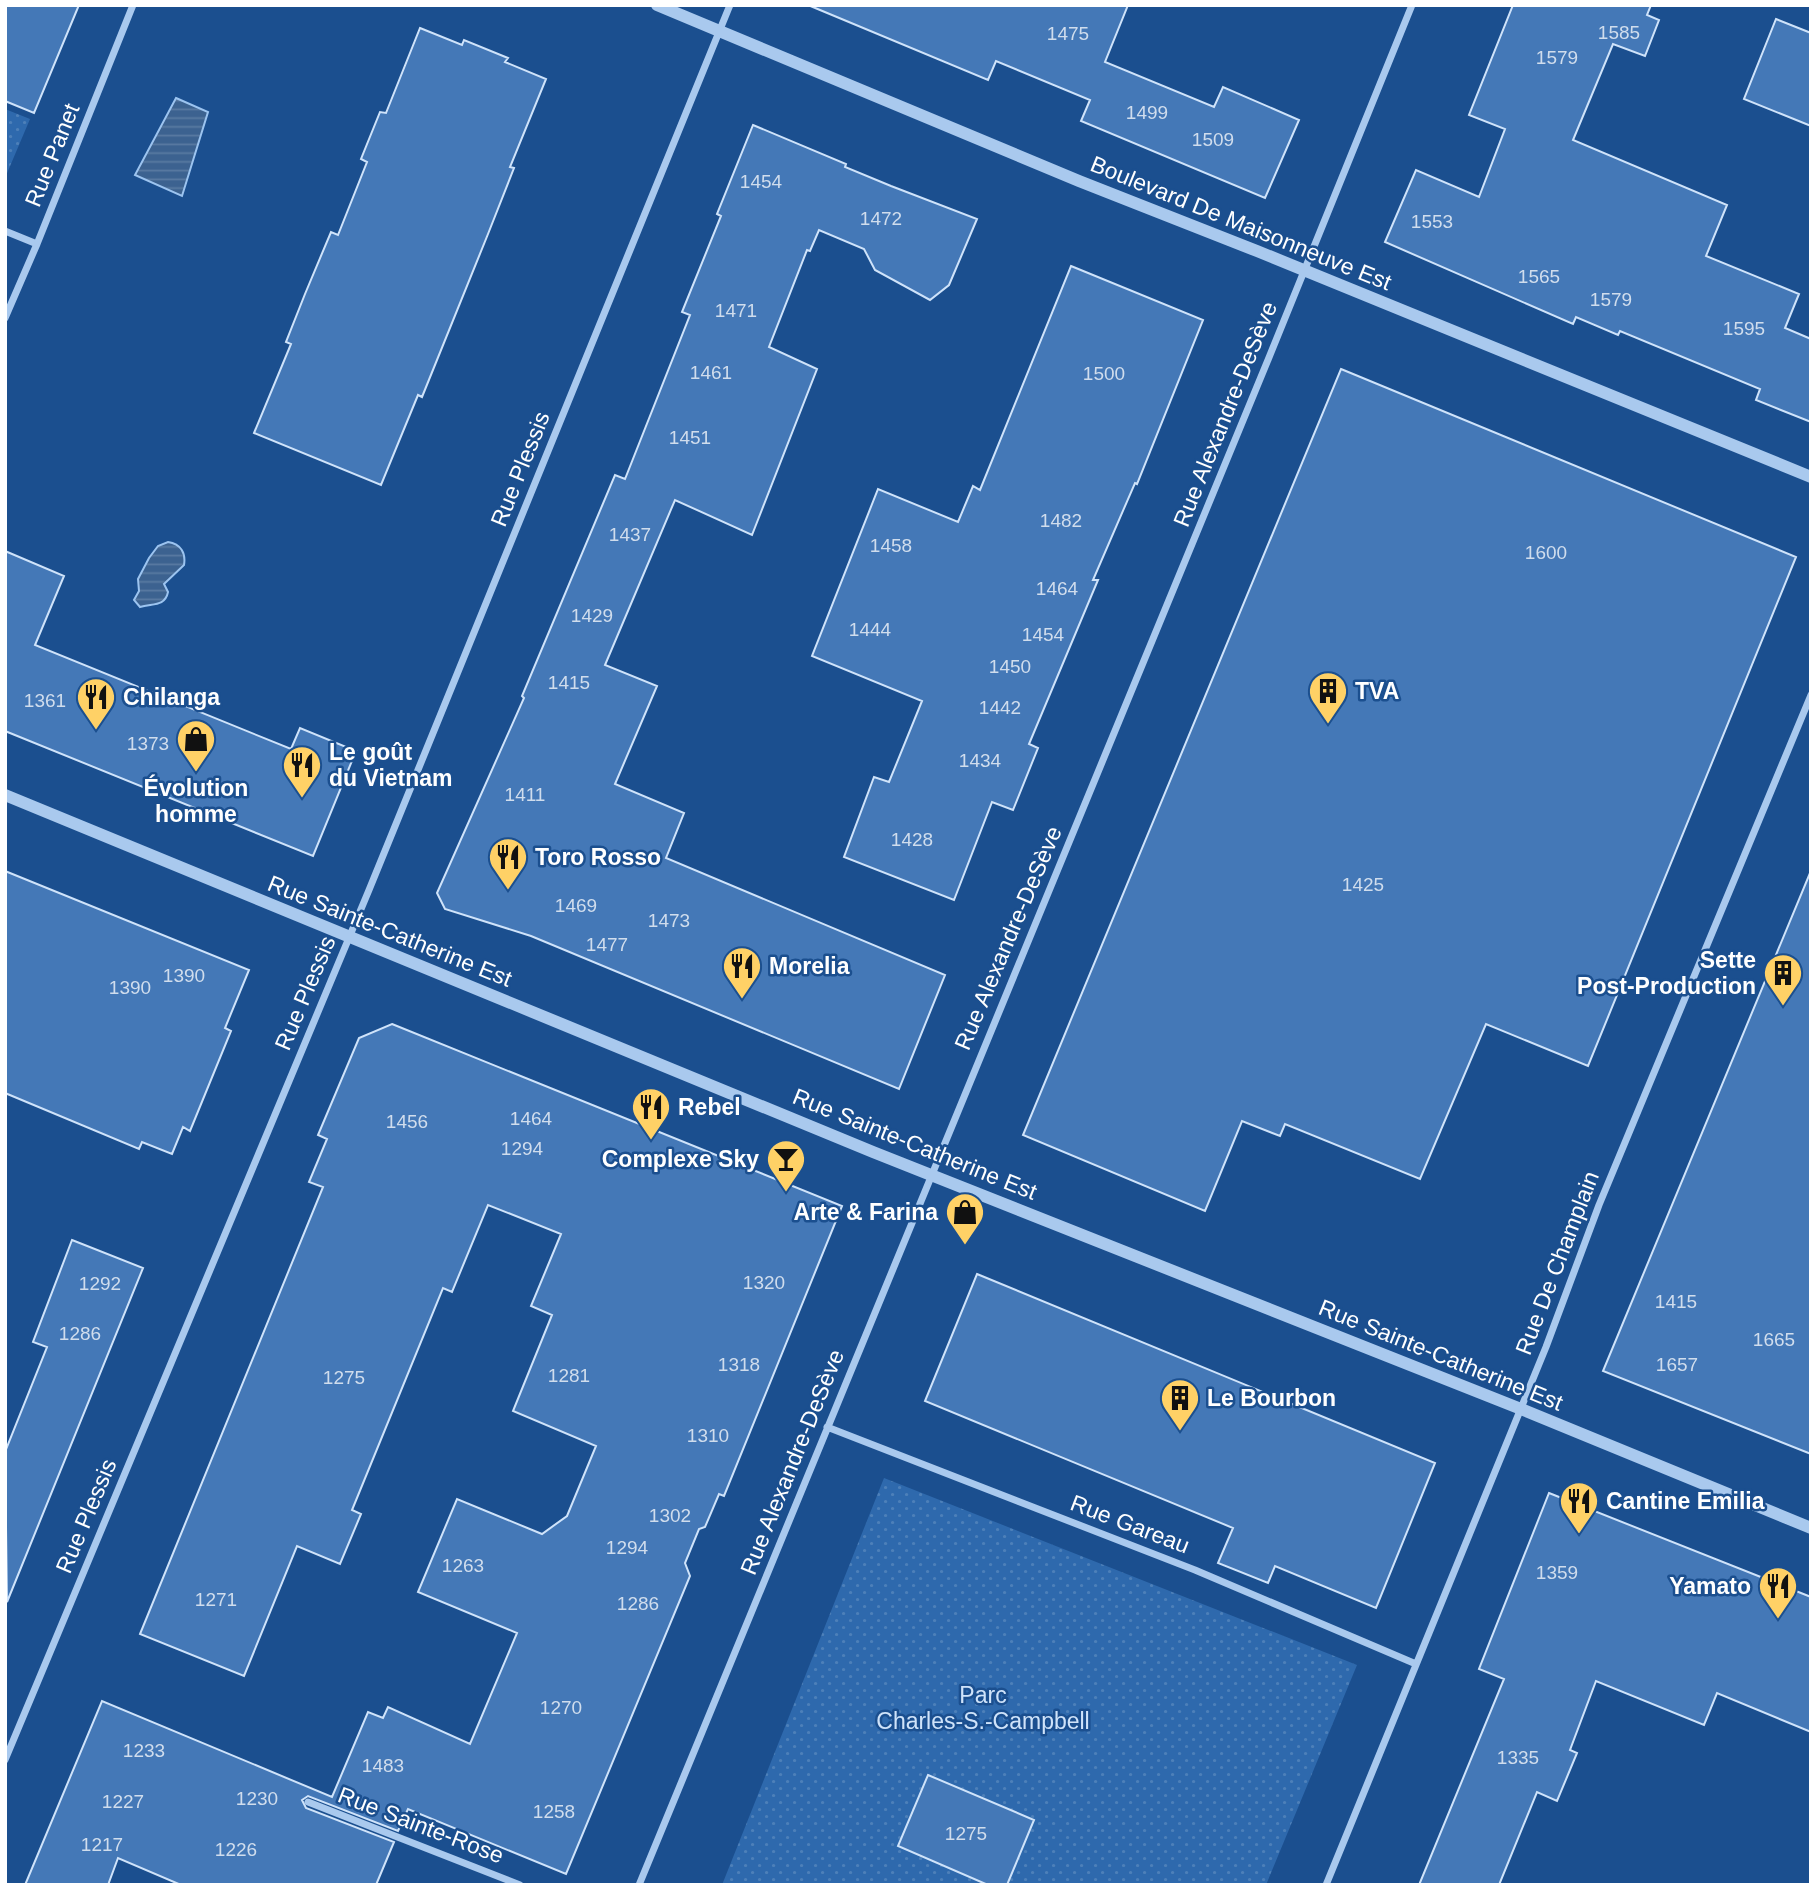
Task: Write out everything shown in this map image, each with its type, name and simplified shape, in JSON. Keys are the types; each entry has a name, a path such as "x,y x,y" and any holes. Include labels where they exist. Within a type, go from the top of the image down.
{"street":[{"name":"Rue Panet","path":"5,318 133,5"},
{"name":"Boulevard De Maisonneuve Est","path":"657,5 1079,181 1811,477"},
{"name":"Rue Plessis","path":"5,1760 349,938 730,5"},
{"name":"Rue Alexandre-DeSève","path":"639,1885 1412,5"},
{"path":"5,231 37,244"},
{"name":"Rue De Champlain","path":"1326,1885 1521,1409 1599,1205 1811,695"},
{"name":"Rue Sainte-Catherine Est","path":"5,795 349,938 1811,1528"},
{"name":"Rue Gareau","path":"827,1427 1195,1570 1416,1664"},
{"name":"Rue Sainte-Rose","path":"308,1802 520,1885"}],"green space":[{"path":"5,109 30,119 5,178"},
{"name":"Parc Charles-S.-Campbell","path":"884,1478 1357,1665 1266,1885 722,1885"}],"shaded area":[{"path":"176,98 208,112 182,196 135,175"},
{"path":"168,542 182,550 184,565 164,584 168,592 164,600 140,607 134,600 139,591 138,579 158,546"}],"building":[{"path":"5,5 79,5 34,113 5,101"},
{"path":"808,5 1128,5 1105,62 1214,107 1223,87 1299,120 1265,198 1081,121 1090,100 996,61 988,80"},
{"path":"1513,5 1651,5 1647,15 1659,20 1645,56 1613,44 1573,140 1727,205 1706,256 1799,294 1785,328 1811,339 1811,422 1756,400 1760,389 1620,331 1618,335 1576,317 1573,324 1385,242 1416,170 1479,197 1505,129 1469,115"},
{"path":"1776,19 1811,33 1811,126 1744,99"},
{"path":"420,28 462,45 464,40 508,58 505,62 546,79 510,167 514,168 422,397 418,395 381,485 254,433 291,344 286,342 305,294 331,232 338,235 367,162 361,159 380,112 386,113"},
{"path":"753,125 846,164 845,167 977,219 949,285 930,300 875,270 864,249 819,230 810,251 807,250 769,347 817,369 752,535 675,500 605,665 657,686 615,784 684,813 666,858 945,975 899,1089 531,936 445,909 437,893 524,698 522,696 615,475 625,479 690,315 682,312 721,216 717,214"},
{"path":"1071,266 1203,320 1137,484 1135,483 1093,580 1098,580 1029,744 1038,748 1013,810 992,802 954,900 844,857 874,777 889,782 922,701 812,656 878,489 958,522 973,486 980,490"},
{"path":"1341,369 1796,557 1588,1066 1486,1024 1420,1179 1285,1124 1280,1136 1242,1121 1205,1211 1023,1135"},
{"path":"5,551 64,576 35,645 291,749 300,728 356,751 313,856 5,731"},
{"path":"5,871 249,970 225,1028 231,1031 190,1131 183,1127 172,1154 142,1142 139,1149 5,1093"},
{"path":"1811,873 1811,1454 1603,1371"},
{"path":"392,1024 842,1206 724,1496 719,1494 705,1527 699,1529 685,1563 690,1576 566,1874 408,1809 398,1831 308,1796 302,1800 306,1808 394,1842 376,1885 181,1885 118,1858 108,1885 25,1885 102,1701 332,1797 368,1712 383,1718 388,1707 470,1744 517,1633 418,1592 457,1499 542,1534 567,1516 596,1446 513,1411 552,1315 531,1306 561,1234 488,1205 452,1292 443,1288 352,1510 361,1514 340,1564 297,1546 244,1676 140,1634 323,1187 309,1182 327,1139 318,1135 359,1038"},
{"path":"72,1240 143,1268 7,1602 5,1452 47,1347 33,1342"},
{"name":"Le Bourbon","path":"977,1274 1435,1463 1376,1608 1275,1566 1268,1583 1218,1563 1233,1528 925,1401"},
{"path":"1549,1493 1811,1597 1811,1732 1717,1693 1704,1725 1596,1681 1570,1750 1577,1753 1557,1801 1537,1792 1499,1885 1419,1885 1504,1679 1479,1669"},
{"path":"928,1775 1034,1820 1007,1885 988,1885 898,1846"}],"place":[{"name":"TVA","path":"1328,725"},
{"name":"Chilanga","path":"96,731"},
{"name":"Évolution homme","path":"196,773"},
{"name":"Le goût du Vietnam","path":"302,799"},
{"name":"Toro Rosso","path":"508,891"},
{"name":"Morelia","path":"742,1000"},
{"name":"Sette Post-Production","path":"1783,1007"},
{"name":"Rebel","path":"651,1141"},
{"name":"Complexe Sky","path":"786,1193"},
{"name":"Arte & Farina","path":"965,1246"},
{"name":"Le Bourbon","path":"1180,1432"},
{"name":"Cantine Emilia","path":"1579,1535"},
{"name":"Yamato","path":"1778,1620"}]}
